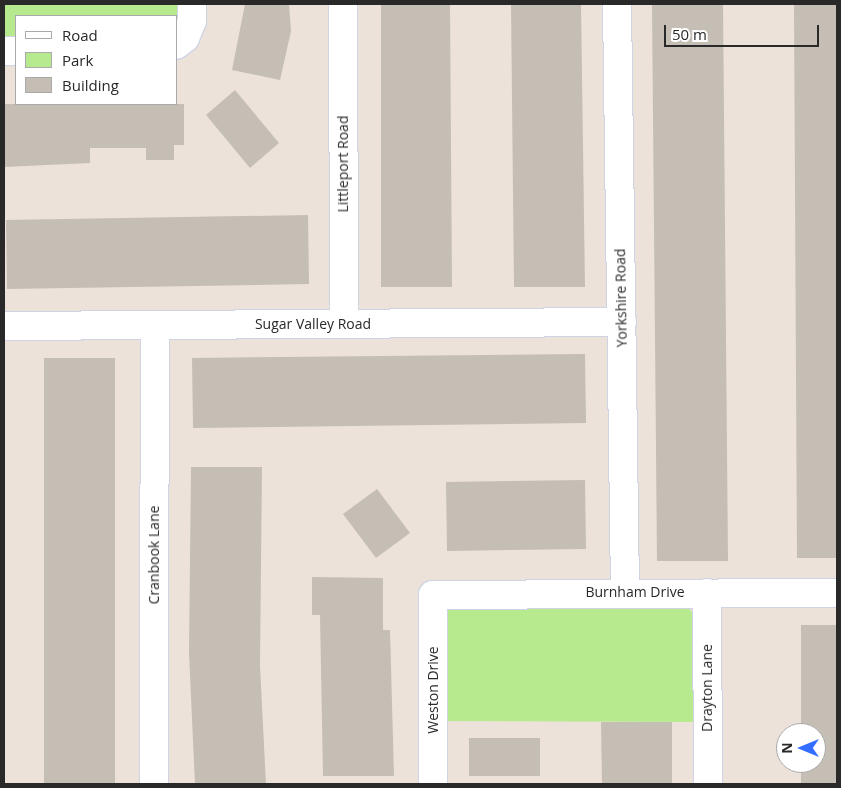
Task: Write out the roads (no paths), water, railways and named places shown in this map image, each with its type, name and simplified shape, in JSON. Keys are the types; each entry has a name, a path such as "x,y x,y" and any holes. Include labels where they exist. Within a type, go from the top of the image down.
{"street":[{"path":"178,44 186,38 192,21 192,4"},
{"name":"Littleport Road","path":"343,4 344,324"},
{"name":"Yorkshire Road","path":"617,4 625,592"},
{"name":"Sugar Valley Road","path":"4,326 622,322"},
{"name":"Cranbook Lane","path":"154,784 155,325"},
{"name":"Burnham Drive","path":"433,595 625,592 837,593"},
{"name":"Drayton Lane","path":"707,592 708,784"},
{"name":"Weston Drive","path":"433,595 433,784"}]}
